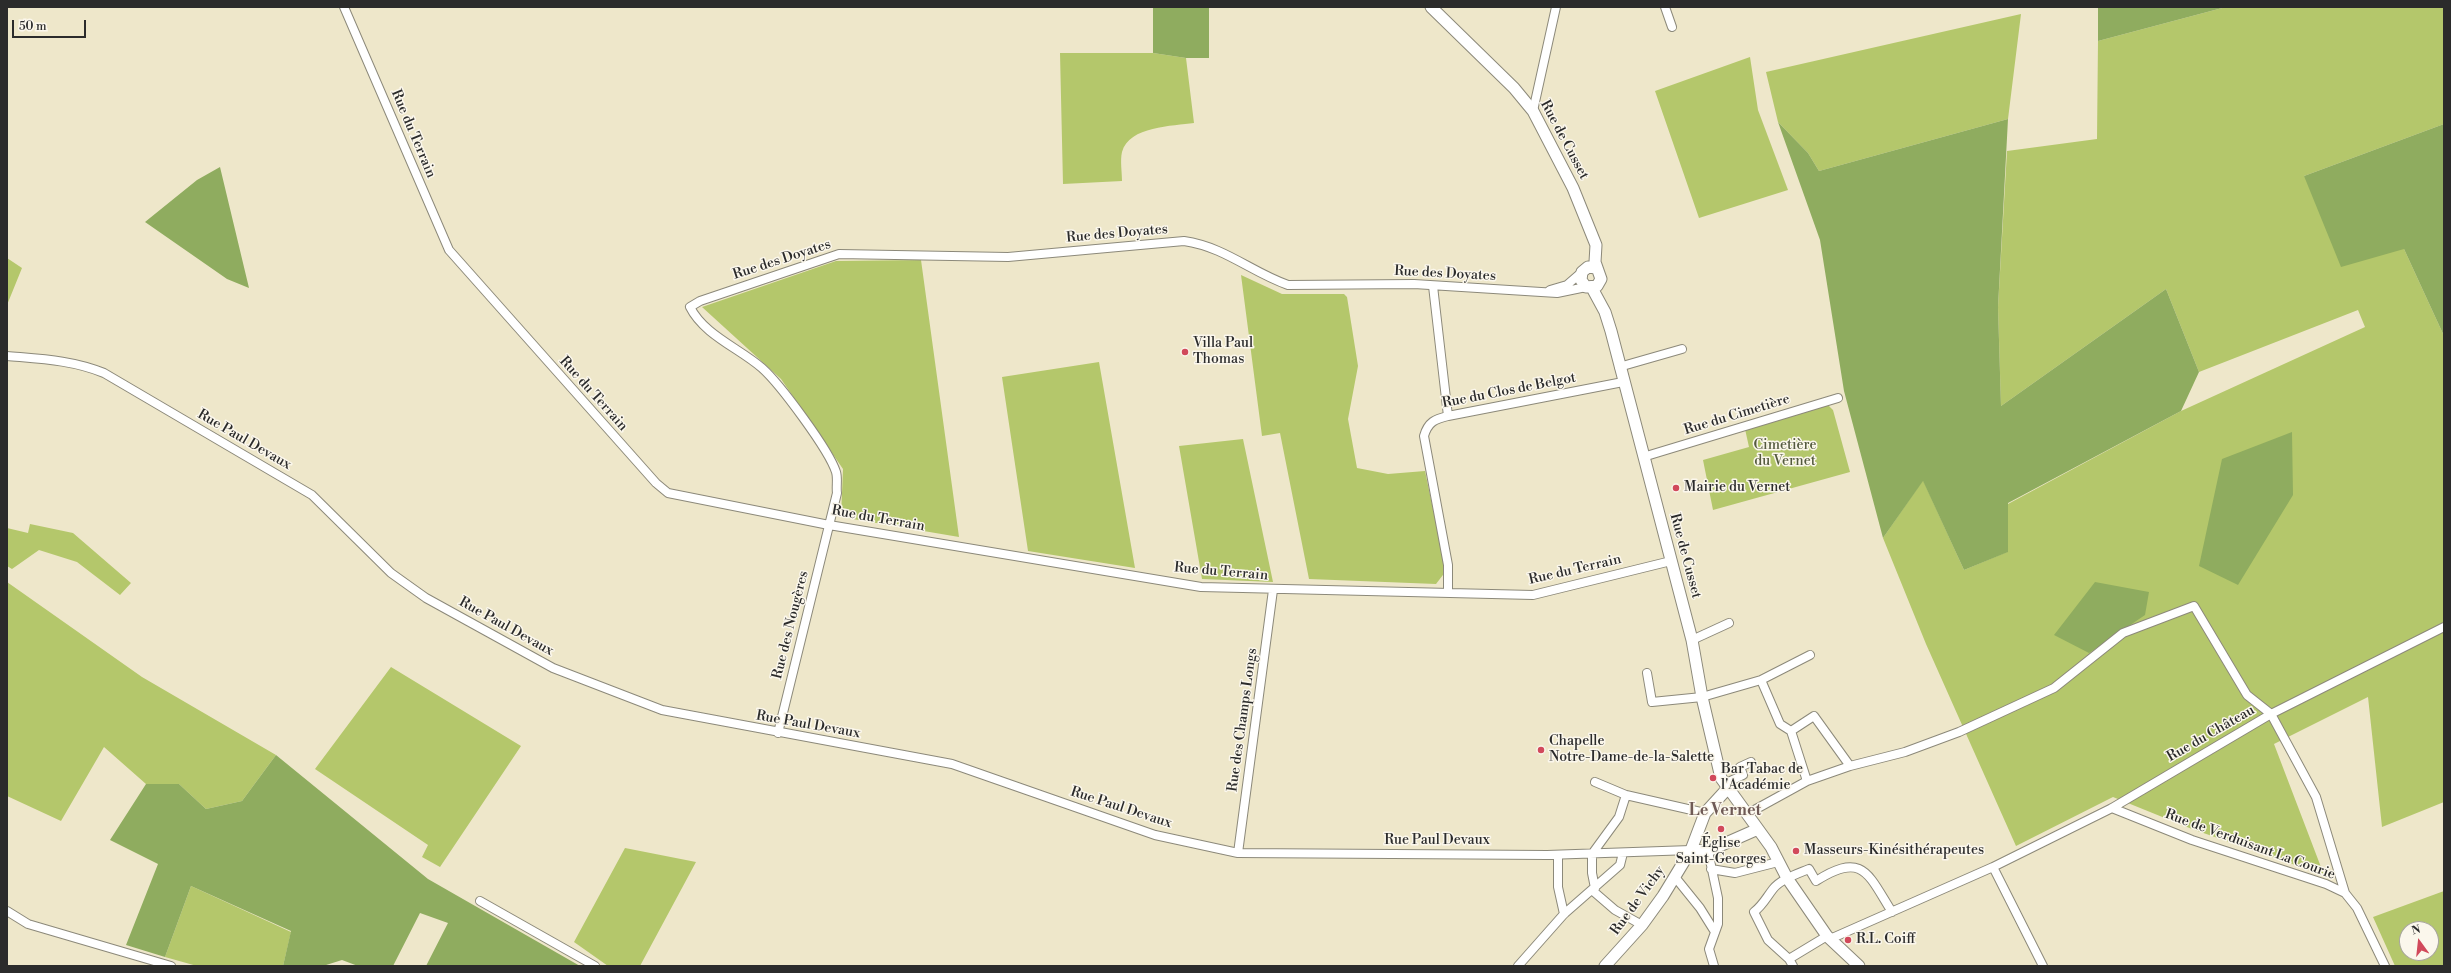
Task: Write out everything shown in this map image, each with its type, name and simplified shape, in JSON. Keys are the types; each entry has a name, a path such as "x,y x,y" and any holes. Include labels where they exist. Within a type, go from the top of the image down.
{"street":[{"name":"Rue du Terrain","path":"344,7 449,250 656,483 668,493 829,524 1201,587 1273,590 1448,592 1534,595 1671,561"},
{"name":"Rue de Cusset","path":"1431,7 1514,88 1533,111 1555,150 1590,229 1596,245 1596,268 1601,275 1593,286 1605,312 1611,331 1619,367 1692,640 1702,697 1726,787"},
{"path":"1533,111 1556,7"},
{"path":"1665,7 1672,26"},
{"name":"Rue de Cusset","path":"1583,270 1590,248 1590,229"},
{"name":"Rue des Doyates","path":"690,307 700,301 839,254 1008,257 1184,241 1203,244 1227,253 1273,280 1288,285 1433,286 1546,292 1569,292 1593,286"},
{"path":"1593,286 1581,280 1583,270 1596,268"},
{"name":"Rue des Doyates","path":"1546,292 1567,285 1583,270"},
{"path":"1433,286 1448,416"},
{"name":"Rue des Nougères","path":"690,307 700,322 762,368 825,452 836,473 836,493 778,732"},
{"path":"1619,367 1682,348"},
{"name":"Rue Paul Devaux","path":"7,356 60,360 82,364 104,372 312,495 391,573 426,598 541,662 662,710 952,764 1155,835 1238,853 1558,855 1691,850"},
{"name":"Rue du Clos de Belgot","path":"1448,592 1448,565 1424,436 1427,426 1436,419 1448,416 1623,382"},
{"name":"Rue du Cimetière","path":"1643,457 1838,398"},
{"name":"Rue des Champs Longs","path":"1238,853 1273,590"},
{"path":"1747,814 1807,781 1850,766 1905,752 1959,732 2054,688 2123,633 2194,606 2248,695 2271,714 2316,797 2345,894"},
{"path":"1692,640 1729,623"},
{"name":"Rue du Château","path":"1791,962 1828,938 1892,912 1993,867 2112,808 2271,714 2444,627"},
{"path":"1647,673 1652,702 1702,697 1761,680 1810,655"},
{"path":"1761,680 1780,724 1791,731 1807,781"},
{"path":"1791,731 1814,716 1850,766"},
{"path":"1595,782 1626,795 1705,813 1726,787 1743,775 1740,767 1751,762"},
{"path":"1726,787 1758,829 1787,878 1828,938 1859,966"},
{"path":"1626,795 1620,817 1592,854 1592,873 1594,889 1615,910 1642,925"},
{"name":"Rue de Verduisant La Courie","path":"2112,808 2192,840 2326,884 2345,894 2357,908 2385,966"},
{"name":"Rue de Vichy","path":"1605,966 1642,925 1675,877 1691,850 1705,813"},
{"path":"1691,850 1708,851 1758,829"},
{"path":"1708,851 1718,898 1718,924 1709,949 1714,966"},
{"path":"1518,966 1564,914 1620,865 1623,853"},
{"path":"1558,855 1558,887 1564,914"},
{"path":"1711,869 1735,874 1778,862"},
{"path":"1791,962 1768,940 1754,912 1762,906 1773,888 1787,878 1809,869 1816,881 1835,869 1848,866 1860,868 1868,874 1892,912"},
{"path":"1993,867 2043,966"},
{"path":"1675,877 1715,932"},
{"path":"480,901 595,966"},
{"path":"7,911 28,924 171,966"}],"green space":[{"path":"1153,7 1209,7 1209,58 1186,58 1153,53"},
{"path":"2098,7 2226,7 2098,41"},
{"path":"2226,7 2444,7 2444,124 2304,176 2404,249 2444,336 2444,802 2382,827 2368,697 2274,744 2324,875 2192,829 2113,797 2016,846 1926,644 1883,538 1923,480 1964,570 2007,552 2008,504 2181,411 2365,327 2358,310 2199,372 2166,289 2001,406 1998,307 2007,151 2097,139 2098,41"},
{"path":"2021,14 2008,119 1819,171 1808,153 1778,122 1766,72"},
{"path":"1060,53 1153,53 1186,58 1194,123 1153,129 1142,132 1133,137 1126,143 1121,155 1122,181 1063,184"},
{"path":"1750,57 1758,110 1788,190 1699,218 1655,91"},
{"path":"2008,119 1998,307 2001,406 2166,289 2199,372 2181,411 2008,503 2008,552 1964,570 1923,481 1883,538 1844,391 1820,240 1778,122 1808,153 1819,171"},
{"path":"2444,124 2444,336 2404,249 2341,267 2304,176"},
{"path":"220,167 249,288 227,279 145,222 197,180"},
{"path":"7,258 22,268 7,305"},
{"path":"921,260 959,537 841,517 843,469 781,379 702,307 836,261"},
{"path":"1241,275 1282,294 1344,294 1347,297 1358,366 1348,419 1357,468 1388,474 1425,471 1446,571 1436,584 1309,579 1280,433 1262,436"},
{"path":"1099,362 1135,568 1028,551 1002,377"},
{"name":"Cimetière du Vernet","path":"1828,405 1833,410 1850,472 1713,510 1703,460 1749,447 1745,429"},
{"path":"2292,432 2293,495 2238,585 2199,566 2222,459"},
{"path":"1243,439 1273,582 1202,579 1179,446"},
{"path":"30,524 73,533 131,583 120,595 77,562 39,550 12,569 7,566 7,528 28,533"},
{"path":"7,582 142,677 276,755 242,801 206,809 179,784 146,784 104,747 61,821 7,796"},
{"path":"2095,582 2149,592 2145,615 2089,653 2054,635"},
{"path":"391,667 521,746 440,867 422,857 428,845 315,769"},
{"path":"276,755 428,879 580,966 426,966 448,923 420,913 393,966 358,966 342,960 323,966 283,966 291,931 191,886 165,957 126,945 158,864 110,840 146,784 179,784 206,809 242,801"},
{"path":"625,848 696,862 640,966 608,966 574,942"},
{"path":"191,886 291,932 283,966 197,966 165,957"},
{"path":"2444,891 2444,966 2395,966 2373,917"}],"place":[{"name":"Villa Paul Thomas","path":"1185,352"},
{"name":"Mairie du Vernet","path":"1676,488"},
{"name":"Chapelle Notre-Dame-de-la-Salette","path":"1541,750"},
{"name":"Bar Tabac de l'Académie","path":"1713,778"},
{"name":"Église Saint-Georges","path":"1721,829"},
{"name":"Masseurs-Kinésithérapeutes","path":"1796,851"},
{"name":"R.L. Coiff","path":"1848,940"}],"district":[{"name":"Le Vernet","path":"1725,811"}]}
